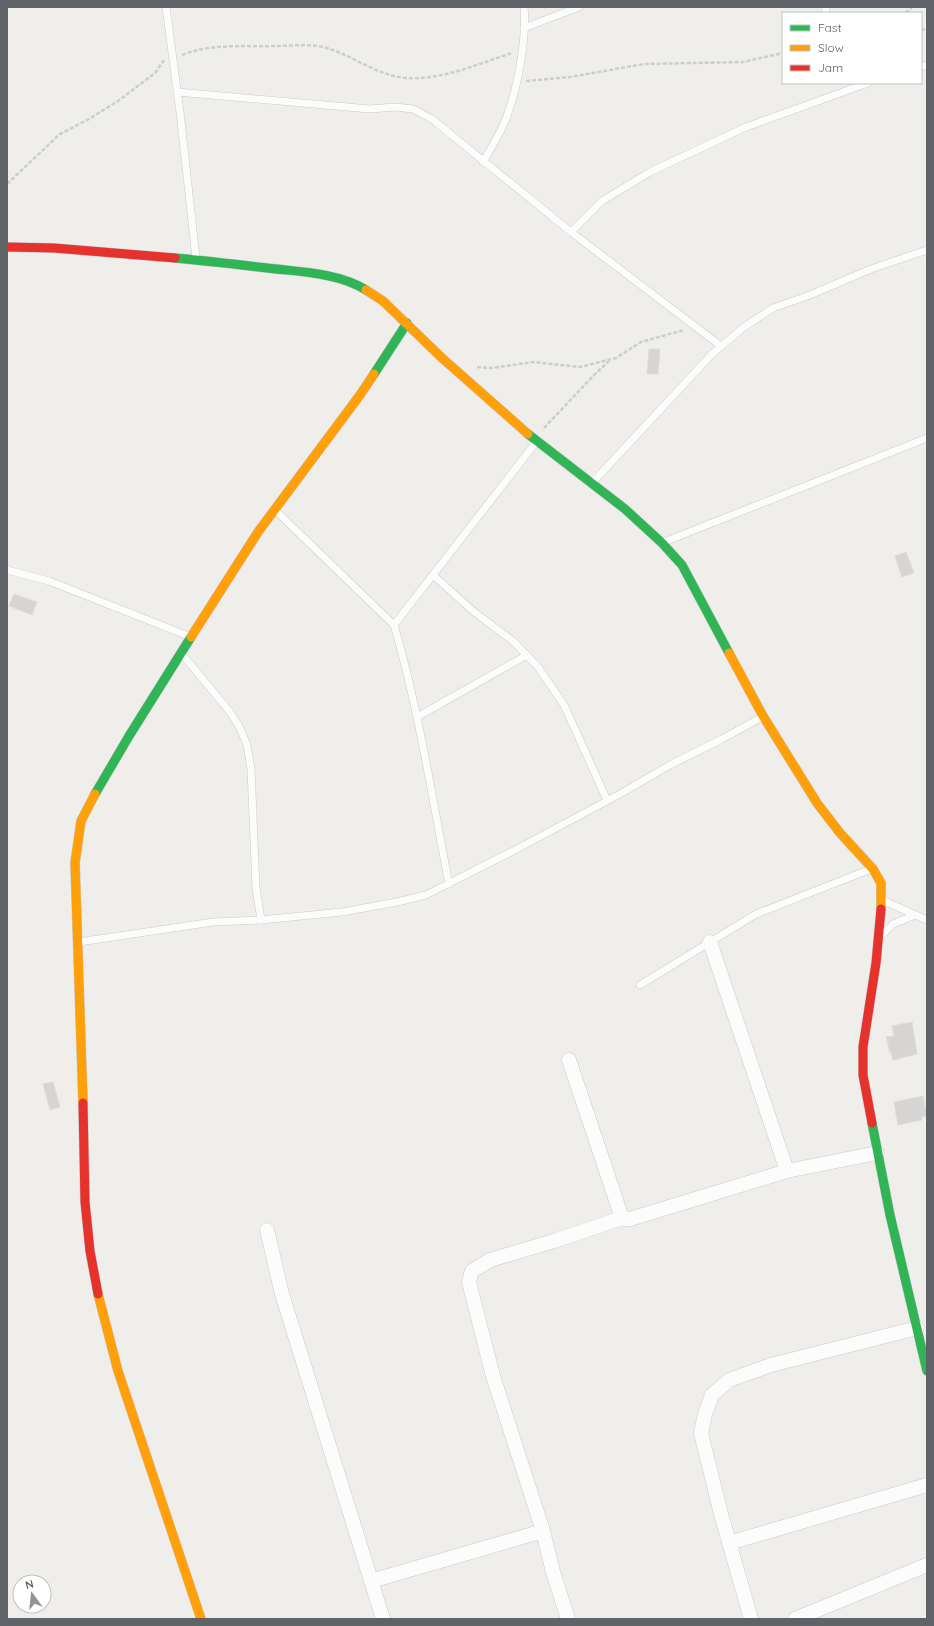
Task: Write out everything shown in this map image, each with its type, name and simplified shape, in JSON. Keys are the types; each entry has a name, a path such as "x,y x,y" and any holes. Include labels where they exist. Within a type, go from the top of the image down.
{"street":[{"path":"7,247 54,248 140,254 196,260 301,272 336,278 360,286 383,301 442,358 535,440 625,509 662,542 682,565 763,716 817,803 840,833 873,868 881,883 882,900 878,940 863,1047 863,1076 877,1153 927,1371"},
{"path":"201,1619 118,1371 101,1310 90,1251 85,1202 79,942 75,863 81,820 107,773 258,532 360,395 407,323"},
{"path":"710,942 787,1171"},
{"path":"569,1060 622,1218"},
{"path":"568,1619 494,1376 469,1282 472,1271 490,1260 554,1241 622,1218 630,1219 787,1171 877,1153"},
{"path":"267,1230 282,1294 383,1619"},
{"path":"751,1619 720,1514 701,1433 705,1414 712,1395 729,1380 771,1365 917,1328"},
{"path":"729,1543 927,1486"},
{"path":"371,1582 542,1531"},
{"path":"795,1619 927,1565"}],"lane":[{"path":"166,7 196,260"},
{"path":"483,162 508,113 522,50 525,19 524,7"},
{"path":"524,28 579,7"},
{"path":"571,232 602,200 650,172 746,127 847,86 861,84"},
{"path":"177,92 370,109 395,107 413,108 432,119 571,232 721,346"},
{"path":"592,483 712,354 744,327 773,308 810,295 871,269 927,250"},
{"path":"662,542 927,438"},
{"path":"394,626 535,440"},
{"path":"275,510 394,626 416,717 449,884"},
{"path":"7,570 49,581 191,637"},
{"path":"433,575 473,611 513,640 538,667 564,705 607,800"},
{"path":"181,653 230,712 240,728 247,745 251,769 256,888 261,920"},
{"path":"416,717 527,655"},
{"path":"79,942 213,922 261,920 342,912 426,895 515,850 670,765 722,740 763,716"},
{"path":"640,986 756,914 873,868"},
{"path":"882,900 915,916 927,920"},
{"path":"878,940 893,924 915,916"}],"path":[{"path":"172,60 195,51 218,47 318,46 337,52 368,67 391,75 406,78 447,75 522,50"},
{"path":"7,184 60,134 89,119 144,82 160,66 171,50"},
{"path":"516,82 570,77 644,64 743,62 782,53"},
{"path":"473,365 482,368 492,368 533,362 580,367 616,358 641,342 696,327"},
{"path":"535,440 595,374 611,360"}],"building":[{"path":"649,349 660,349 658,374 647,374"},
{"path":"906,552 914,573 902,577 895,556"},
{"path":"14,594 37,602 32,615 9,606"},
{"path":"912,1022 917,1054 893,1060 886,1037 894,1036 892,1026"},
{"path":"53,1082 60,1107 50,1110 43,1084"},
{"path":"923,1096 927,1116 922,1117 922,1120 898,1125 894,1102"}],"traffic: fast":[{"path":"175,258 299,271 345,280 366,290"},
{"path":"374,374 407,323"},
{"path":"528,434 625,509 662,543 682,565 729,653"},
{"path":"95,794 129,736 191,637"},
{"path":"872,1123 890,1215 927,1371"}],"traffic: slow":[{"path":"366,290 383,301 442,358 528,434"},
{"path":"191,637 258,532 374,374"},
{"path":"729,653 763,716 817,803 840,833 873,869 881,883 881,909"},
{"path":"83,1103 75,863 81,821 95,794"},
{"path":"98,1294 118,1371 201,1619"}],"traffic: jam":[{"path":"7,247 54,248 175,258"},
{"path":"872,1123 863,1075 863,1047 876,963 881,909"},
{"path":"83,1103 85,1202 90,1251 98,1294"}]}
